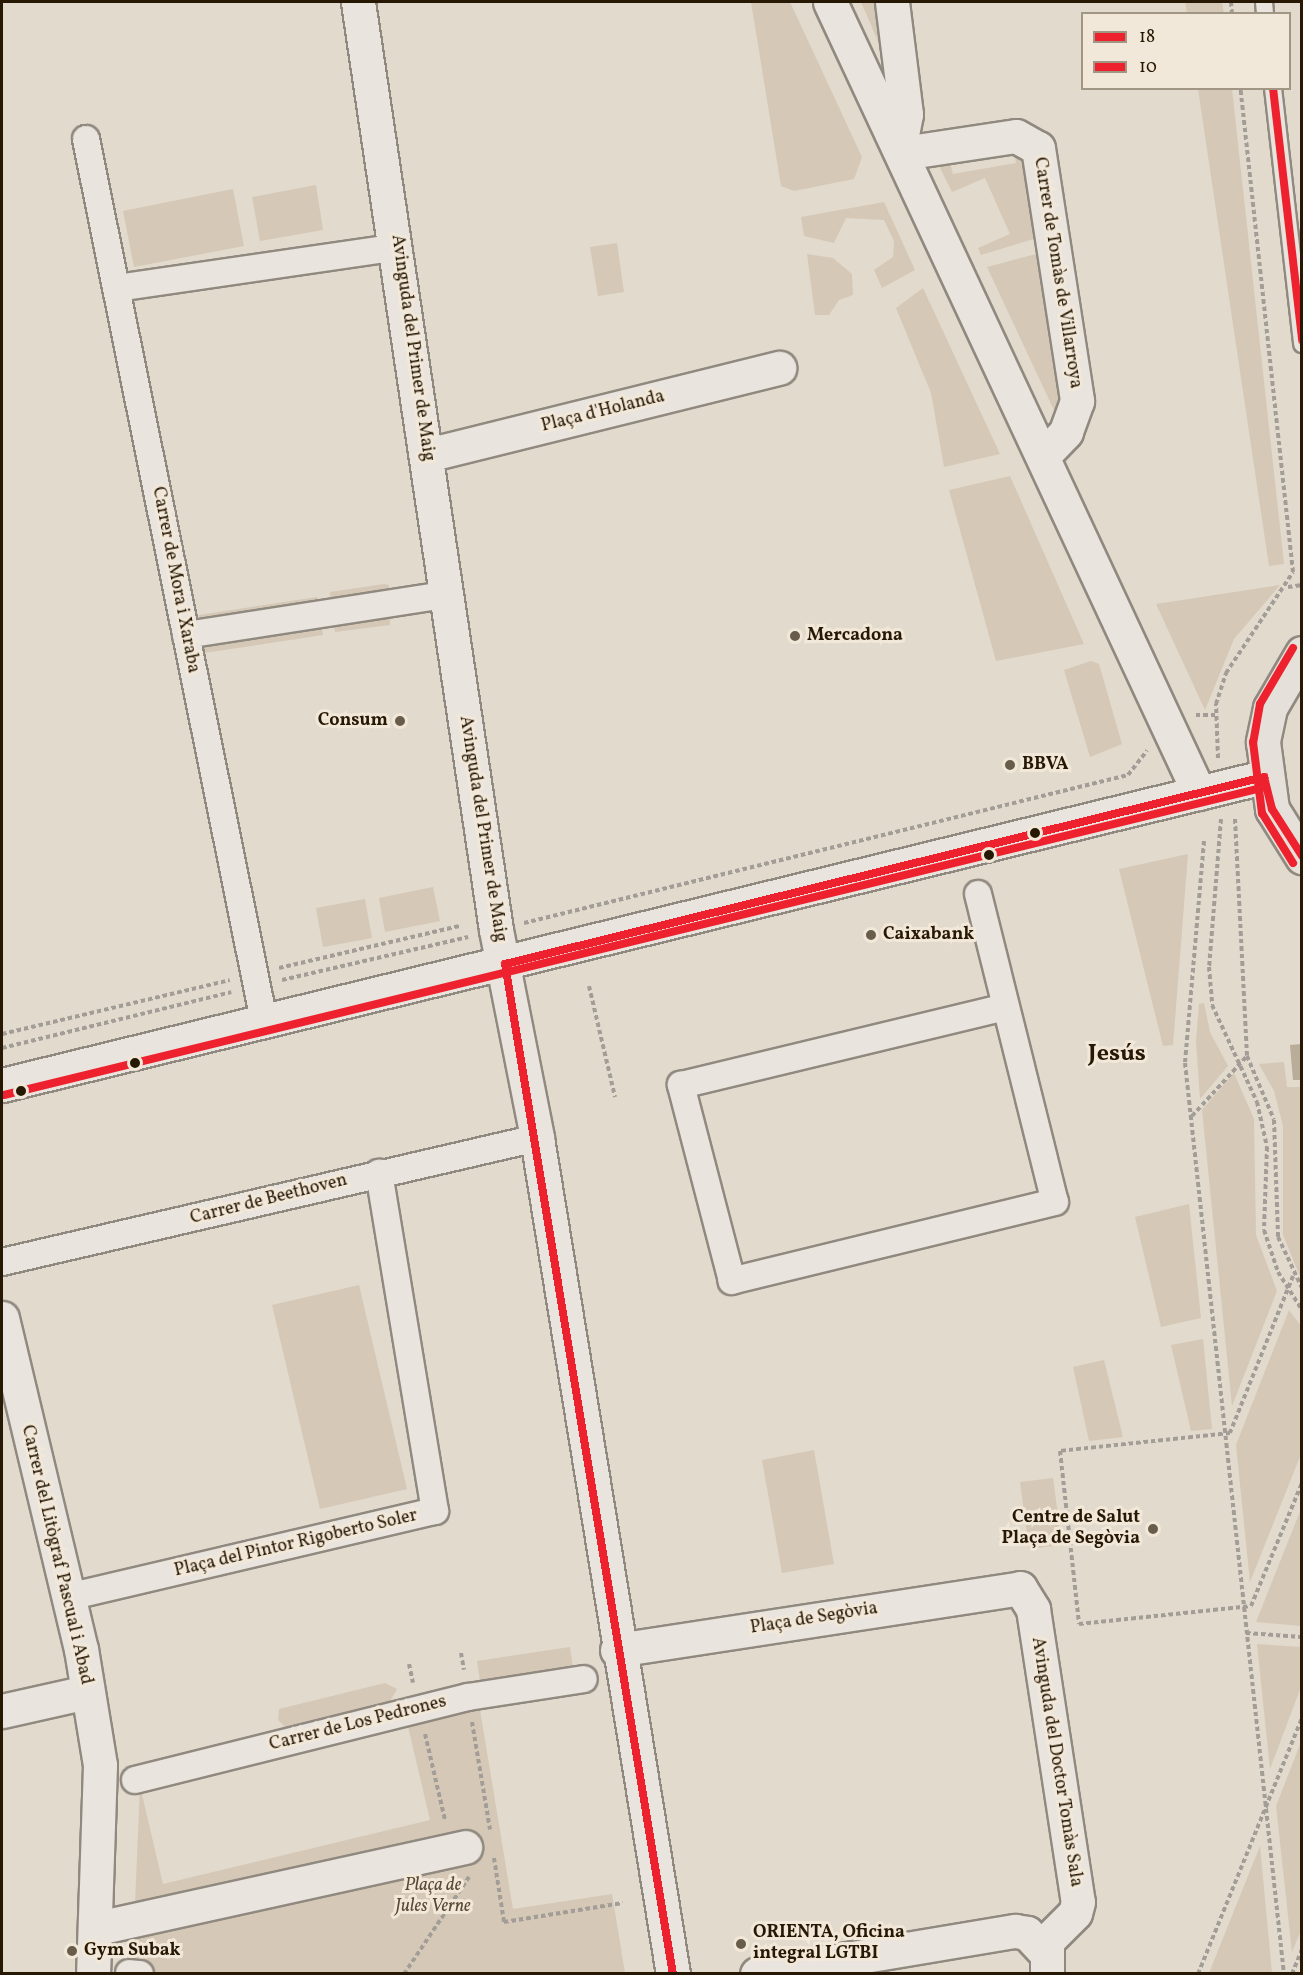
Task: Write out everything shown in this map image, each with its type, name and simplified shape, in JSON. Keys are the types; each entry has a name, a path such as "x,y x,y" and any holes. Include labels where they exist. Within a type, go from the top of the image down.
{"main road":[{"path":"1302,653 1270,708 1264,777 1272,809 1302,857"}],"street":[{"name":"Avinguda del Primer de Maig","path":"358,2 428,455 445,595 537,1138 617,1650 673,1974"},
{"path":"830,2 1044,455 1199,793"},
{"path":"892,2 906,114 901,149"},
{"name":"Carrer de Tomàs de Villarroya","path":"901,149 1016,136 1038,148 1077,401 1066,432 1044,455"},
{"name":"Carrer de Mora i Xaraba","path":"86,139 264,1021"},
{"path":"117,288 397,248"},
{"name":"Plaça d'Holanda","path":"428,455 780,368"},
{"path":"186,634 445,595"},
{"path":"2,1085 506,964 1264,777"},
{"path":"978,894 1055,1202 732,1281 681,1085 1005,1007"},
{"name":"Carrer de Beethoven","path":"2,1262 537,1138"},
{"name":"Plaça del Pintor Rigoberto Soler","path":"68,1597 435,1511 379,1173"},
{"name":"Carrer del Litògraf Pascual i Abad","path":"3,1335 68,1597 101,1775 98,1928 93,1974"},
{"name":"Plaça de Segòvia","path":"617,1650 1011,1588"},
{"name":"Avinguda del Doctor Tomàs Sala","path":"1011,1588 1029,1595 1033,1609 1078,1902 1075,1913 1045,1962"},
{"name":"Carrer de Los Pedrones","path":"135,1780 468,1697 584,1679"},
{"path":"2,1711 87,1692"},
{"path":"98,1928 473,1846"},
{"path":"757,1974 1015,1931 1027,1934 1045,1962"}],"lane":[{"path":"1273,90 1302,344"}],"path":[{"path":"1217,751 1216,704 1226,673 1252,626 1287,587 1293,572 1240,90"},
{"path":"1287,587 1302,585"},
{"path":"521,924 1128,775 1142,763 1147,742"},
{"path":"1222,816 1210,986 1217,1024 1238,1064 1263,1124 1264,1230 1287,1289 1302,1310"},
{"path":"1235,819 1247,1056 1274,1120 1275,1214 1293,1276 1302,1288"},
{"path":"1204,841 1185,1063 1284,1974"},
{"path":"589,986 615,1096"},
{"path":"1191,1116 1247,1056"},
{"path":"1293,1276 1230,1433 1060,1451 1078,1624 1251,1606 1302,1483"},
{"path":"1246,1633 1302,1637"},
{"path":"404,1974 473,1846 468,1697 461,1653"},
{"path":"409,1664 420,1709 504,1922 622,1903"},
{"path":"1198,1974 1302,1718"},
{"path":"1292,1974 1302,1949"}],"green space":[{"path":"751,2 790,2 862,157 854,179 794,191 781,186"},
{"path":"861,2 878,2 888,64"},
{"path":"1185,2 1222,2 1224,12 1187,12"},
{"path":"1198,90 1232,90 1284,564 1269,566"},
{"path":"1013,146 1023,146 1040,237 981,255 978,248 1010,234 985,178 952,192 935,158 948,156 953,174 1016,163"},
{"path":"316,185 323,230 260,241 252,197"},
{"path":"233,189 244,246 134,267 123,211"},
{"path":"884,202 915,270 882,288 874,270 893,257 894,241 884,220 846,218 834,243 804,236 801,217"},
{"path":"617,243 624,292 598,296 590,247"},
{"path":"1040,253 1067,378 1060,423 987,267"},
{"path":"807,254 833,258 852,274 853,295 839,300 829,315 815,315"},
{"path":"923,288 1000,454 944,467 931,393 896,308"},
{"path":"1010,476 1084,644 996,661 949,490"},
{"path":"389,585 390,625 335,632 330,592"},
{"path":"1280,585 1234,639 1205,710 1156,604"},
{"path":"317,597 323,635 204,653 199,615"},
{"path":"1091,661 1099,664 1122,744 1090,757 1064,670"},
{"path":"1188,854 1173,1045 1163,1046 1119,869"},
{"path":"433,887 440,921 385,932 379,898"},
{"path":"365,899 372,938 323,947 316,908"},
{"path":"1204,1003 1210,1032 1228,1066 1200,1099 1196,1042 1199,1004"},
{"path":"1284,1062 1287,1087 1301,1087 1301,1279 1283,1235 1283,1126 1274,1091 1259,1064"},
{"path":"1234,1073 1254,1119 1256,1235 1277,1291 1232,1406 1202,1110"},
{"path":"1189,1204 1201,1318 1161,1327 1135,1217"},
{"path":"359,1285 407,1489 320,1509 272,1305"},
{"path":"1289,1310 1301,1326 1301,1454 1250,1582 1236,1445"},
{"path":"1203,1339 1212,1429 1191,1431 1171,1345"},
{"path":"1104,1360 1123,1437 1089,1441 1073,1367"},
{"path":"814,1450 834,1564 782,1573 762,1460"},
{"path":"1053,1478 1062,1545 1029,1549 1020,1482"},
{"path":"1301,1509 1301,1626 1256,1622"},
{"path":"1257,1644 1301,1647 1301,1687 1270,1769"},
{"path":"570,1647 573,1668 480,1681 477,1661"},
{"path":"385,1683 397,1689 389,1703 285,1727 278,1720 279,1709"},
{"name":"Plaça de Jules Verne","path":"479,1704 513,1909 612,1894 625,1973 132,1974 140,1786 163,1884 430,1820 407,1722"},
{"path":"1301,1742 1302,1928 1292,1952 1276,1806"},
{"path":"1260,1846 1272,1973 1209,1973"}],"shaded area":[{"path":"1301,1044 1301,1080 1293,1080 1290,1045"}],"transit line":[{"name":"18","path":"1273,90 1302,340"},
{"name":"10","path":"1293,648 1260,704 1253,742 1262,813 1293,863"},
{"name":"18","path":"1264,777 1272,809 1302,856"},
{"name":"18","path":"505,964 1264,777"},
{"name":"10","path":"4,1095 1266,787"},
{"name":"18","path":"505,964 673,1974"}],"place":[{"name":"Mercadona","path":"795,636"},
{"name":"Consum","path":"400,721"},
{"name":"BBVA","path":"1010,765"},
{"name":"Caixabank","path":"871,935"},
{"name":"Centre de Salut Plaça de Segòvia","path":"1153,1529"},
{"name":"ORIENTA, Oficina integral LGTBI","path":"741,1944"},
{"name":"Gym Subak","path":"72,1951"}],"district":[{"name":"Jesús","path":"1117,1055"}]}
